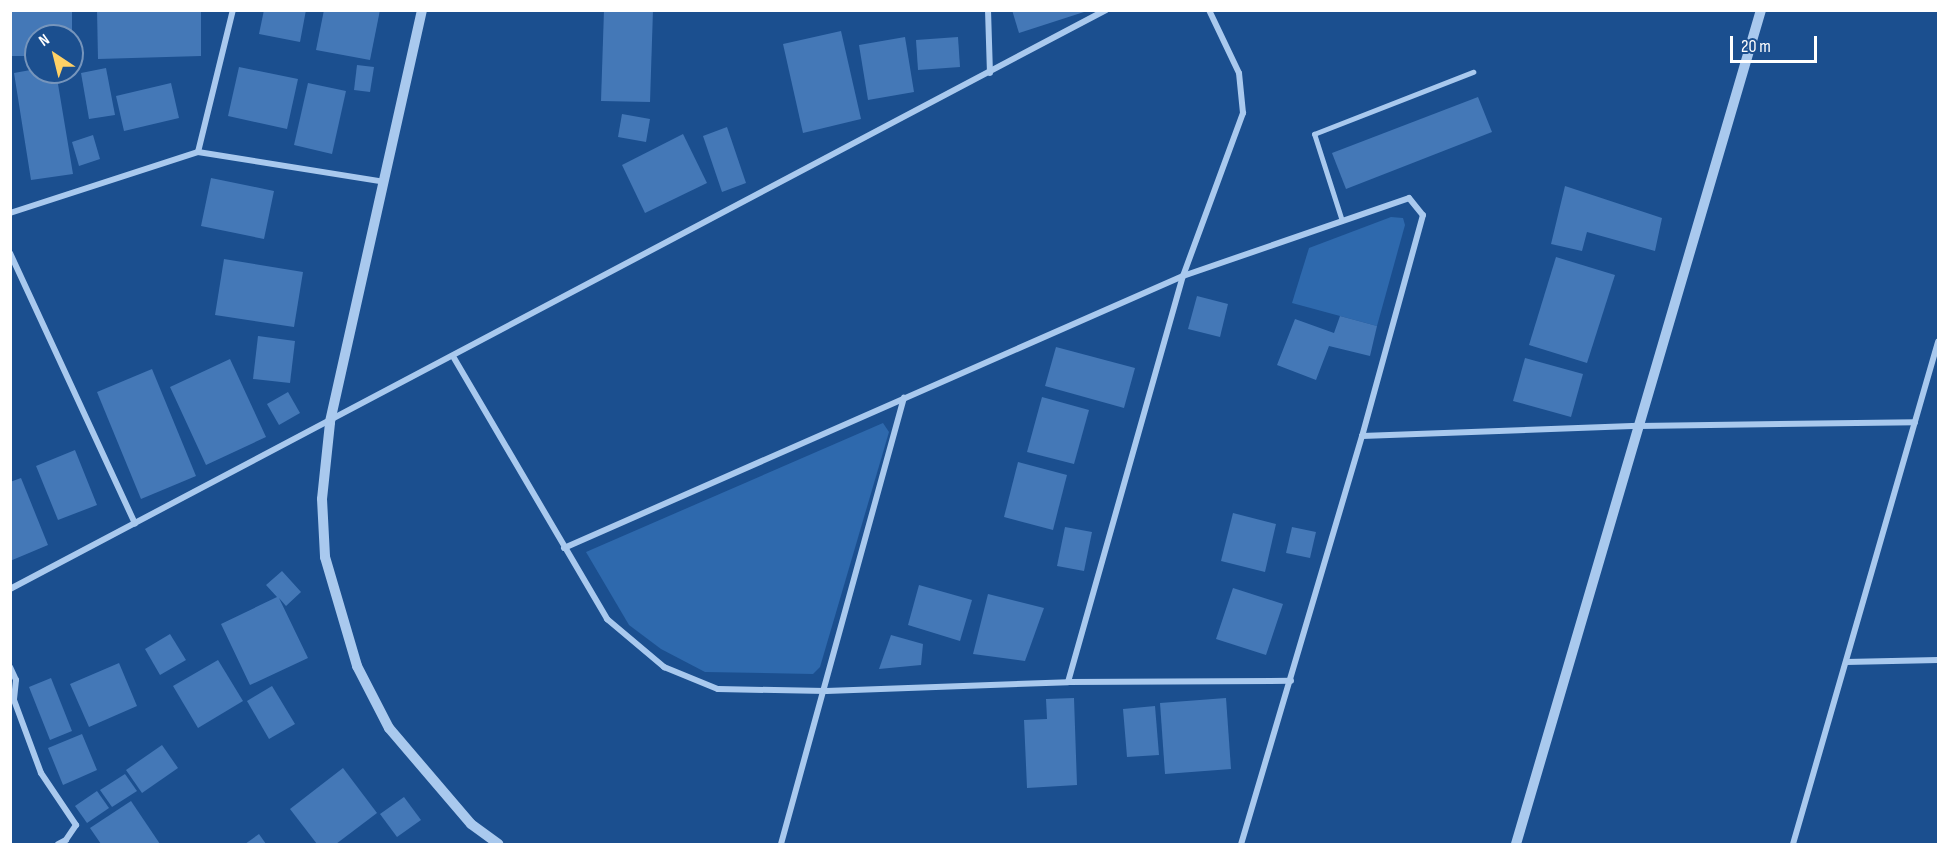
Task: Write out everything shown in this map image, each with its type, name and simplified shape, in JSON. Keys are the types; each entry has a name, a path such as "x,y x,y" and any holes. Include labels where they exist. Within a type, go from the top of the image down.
{"street":[{"path":"198,152 233,10"},
{"path":"422,10 386,182 330,423 321,499 325,557 357,666 390,728 426,775 471,824 499,844"},
{"path":"988,10 990,73"},
{"path":"10,589 454,358 1106,10"},
{"path":"1068,682 1183,276 1243,113 1239,73 1209,10"},
{"path":"1516,844 1761,10"},
{"path":"10,213 198,152 386,182"},
{"path":"564,548 1183,276 1409,198 1423,215 1362,436 1241,844"},
{"path":"10,253 135,523"},
{"path":"1793,844 1938,342"},
{"path":"454,358 607,619 664,668 718,689 826,691 1068,682 1291,681"},
{"path":"781,844 826,691 904,398"},
{"path":"1362,436 1639,426 1915,422"},
{"path":"1846,662 1938,660"},
{"path":"10,667 16,680 14,700 41,773 76,825 68,842 58,844"}],"lane":[{"path":"1342,221 1314,134 1473,72"}],"shaded area":[{"path":"1391,217 1403,218 1405,225 1377,326 1292,303 1309,248"},
{"path":"883,423 889,432 820,667 813,674 705,672 661,649 629,625 586,552"}],"building":[{"path":"10,10 72,11 72,24 24,24 24,56 10,56"},
{"path":"97,10 201,10 201,56 98,59"},
{"path":"264,10 306,10 300,42 259,34"},
{"path":"324,10 380,10 370,60 316,50"},
{"path":"604,10 653,10 650,102 601,101"},
{"path":"1012,10 1083,10 1084,12 1019,33"},
{"path":"841,31 861,119 803,133 783,44"},
{"path":"905,37 914,92 868,100 859,45"},
{"path":"958,37 960,67 918,70 916,40"},
{"path":"357,65 374,67 370,92 354,90"},
{"path":"239,67 298,79 287,129 228,116"},
{"path":"106,68 115,115 89,119 83,84 84,72"},
{"path":"24,71 24,84 58,84 73,174 31,180 14,73"},
{"path":"171,83 179,118 124,131 116,96"},
{"path":"308,83 346,91 332,154 294,145"},
{"path":"1478,97 1492,132 1346,189 1332,153"},
{"path":"622,114 650,119 646,142 618,137"},
{"path":"727,127 746,183 722,192 703,136"},
{"path":"683,134 707,183 645,213 622,165"},
{"path":"93,135 100,159 79,166 72,142"},
{"path":"211,178 274,191 264,239 201,226"},
{"path":"1565,186 1662,218 1655,251 1587,232 1582,251 1551,244"},
{"path":"1556,257 1615,275 1587,363 1529,345"},
{"path":"224,259 303,272 294,327 215,315"},
{"path":"1197,296 1228,304 1220,337 1188,329"},
{"path":"1340,316 1377,326 1370,356 1329,346 1316,380 1277,365 1295,319 1334,333"},
{"path":"258,336 295,341 290,383 253,379"},
{"path":"1056,347 1135,368 1124,408 1045,386"},
{"path":"1525,358 1583,374 1571,417 1513,401"},
{"path":"230,359 266,437 206,465 170,387"},
{"path":"152,369 196,476 141,499 97,392"},
{"path":"288,392 300,413 279,425 267,404"},
{"path":"1042,397 1089,410 1074,464 1027,452"},
{"path":"75,450 97,505 58,520 36,466"},
{"path":"1018,462 1067,475 1053,530 1004,517"},
{"path":"21,478 48,545 10,561 10,482"},
{"path":"1233,513 1276,524 1265,572 1221,561"},
{"path":"1065,527 1092,532 1084,571 1057,566"},
{"path":"1292,527 1316,532 1310,558 1286,553"},
{"path":"282,571 301,592 286,606 279,598 308,658 250,685 221,624 277,597 266,585"},
{"path":"919,585 972,600 960,641 908,625"},
{"path":"1233,588 1283,604 1266,655 1216,639"},
{"path":"988,594 1044,608 1025,661 973,654"},
{"path":"170,634 186,660 160,675 145,649"},
{"path":"891,635 923,644 921,665 879,669"},
{"path":"218,660 243,701 198,728 173,686"},
{"path":"119,663 137,706 89,727 70,684"},
{"path":"51,678 72,731 50,740 29,687"},
{"path":"272,686 295,724 269,739 247,701"},
{"path":"1074,698 1077,785 1027,788 1024,720 1047,719 1046,699"},
{"path":"1226,698 1231,769 1165,774 1160,703"},
{"path":"1155,706 1159,755 1127,757 1123,709"},
{"path":"82,734 97,770 63,785 48,748"},
{"path":"162,745 178,768 142,793 126,770"},
{"path":"343,768 377,813 336,844 317,844 290,809"},
{"path":"125,774 137,791 112,807 100,790"},
{"path":"97,791 109,808 87,823 75,806"},
{"path":"404,797 421,820 397,837 380,814"},
{"path":"131,801 160,844 101,844 90,828"},
{"path":"259,834 266,844 245,844"}]}
